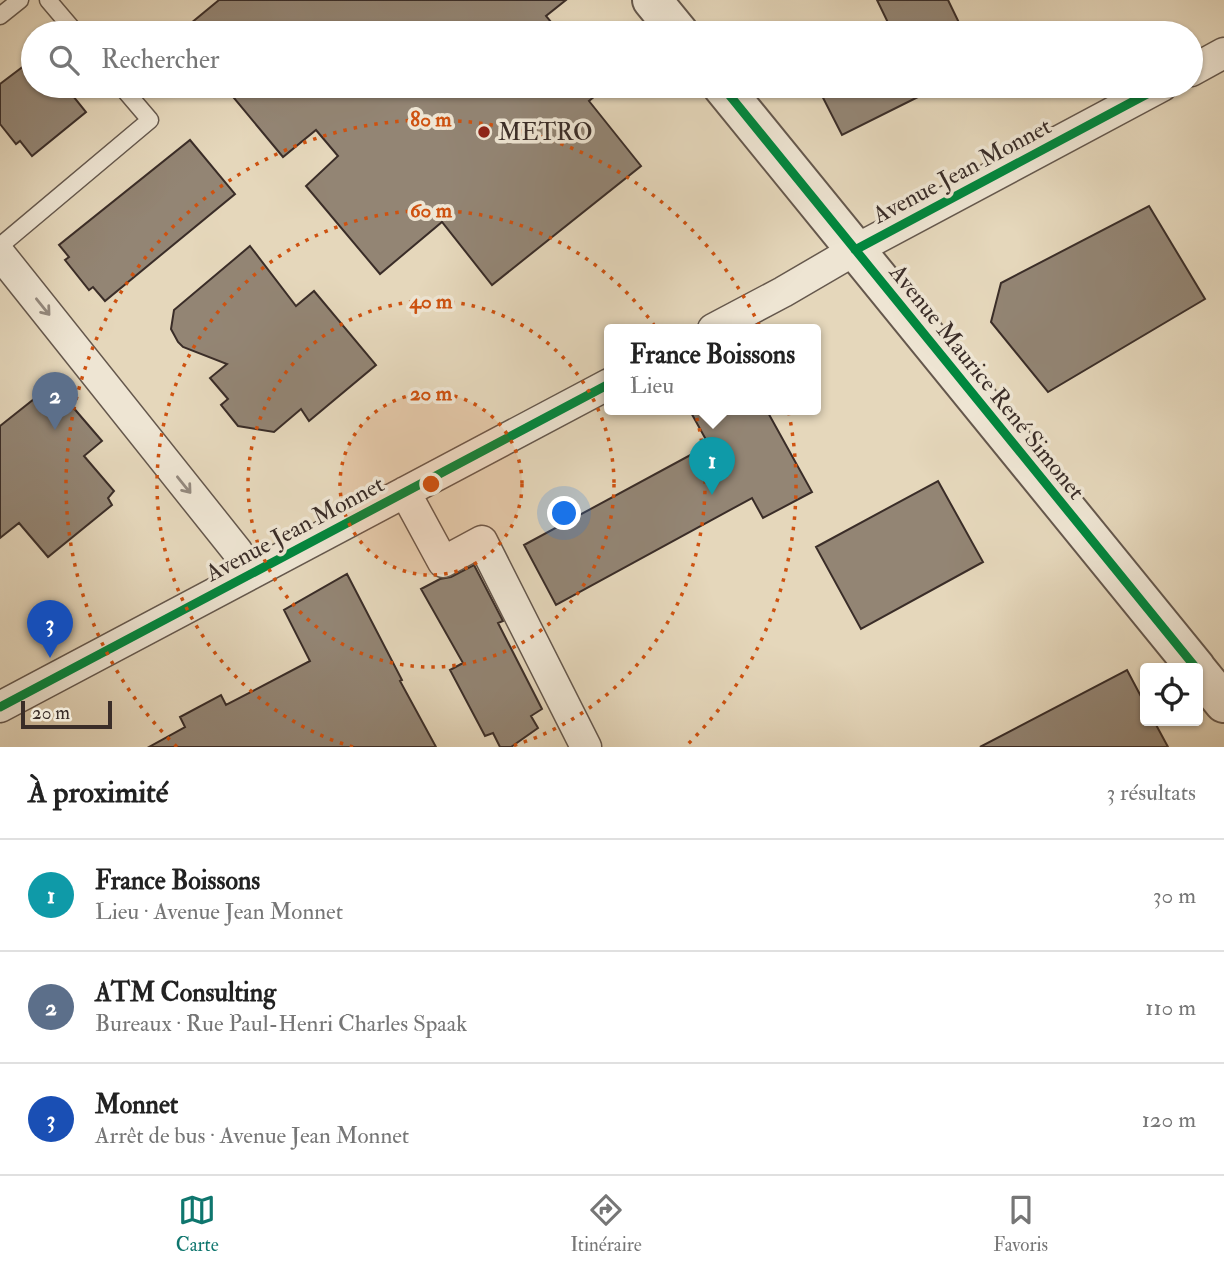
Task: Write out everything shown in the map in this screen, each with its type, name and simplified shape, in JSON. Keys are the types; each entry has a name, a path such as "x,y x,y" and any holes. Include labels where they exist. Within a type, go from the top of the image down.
{"street":[{"path":"652,0 669,21"},
{"path":"1203,64 1224,53"},
{"name":"Avenue Maurice René Simonet","path":"732,98 1191,663"},
{"name":"Avenue Jean Monnet","path":"722,324 1140,98"},
{"path":"0,254 237,551 251,574"},
{"name":"Avenue Jean Monnet","path":"0,708 604,387"},
{"path":"405,492 443,562 482,541 586,747"},
{"name":"Avenue Maurice René Simonet","path":"1203,677 1224,703"}],"lane":[{"path":"0,16 20,0"},
{"path":"48,0 66,21"},
{"path":"0,246 150,120 131,98"}],"building":[{"path":"219,0 566,0 546,16 550,21 194,21"},
{"path":"877,0 948,0 958,21 887,21"},
{"path":"21,68 21,98 75,98 86,112 32,156 20,141 16,144 0,124 0,84"},
{"path":"234,98 593,98 589,101 641,166 492,285 442,222 380,274 306,186 338,156 316,130 283,157"},
{"path":"823,98 916,98 842,135"},
{"path":"190,140 235,194 105,301 93,287 89,290 65,260 69,257 59,245"},
{"path":"1149,206 1205,299 1048,392 991,322 1001,283"},
{"path":"250,246 296,306 314,291 376,365 309,421 301,409 274,432 238,426 221,405 228,399 210,378 227,364 183,347 171,329 174,310"},
{"path":"53,384 102,441 84,456 114,491 108,498 112,505 48,557 19,523 0,538 0,426"},
{"path":"692,415 769,415 812,492 763,518 752,498 556,605 524,545 709,445"},
{"path":"938,481 983,562 861,629 816,547"},
{"path":"474,565 503,621 498,623 542,709 531,716 538,728 511,747 500,747 493,733 485,736 450,670 463,663 421,589"},
{"path":"347,574 436,747 149,747 185,727 180,717 221,695 226,705 310,661 284,610"},
{"path":"1127,670 1140,695 1140,726 1157,726 1168,747 980,747"}],"cycle path":[{"path":"732,98 1192,663"},
{"path":"855,250 1140,98"},
{"path":"0,707 604,387"}],"place":[{"name":"METRO","path":"484,132"},
{"name":"ATM Consulting","path":"55,430"},
{"name":"France Boissons","path":"712,495"},
{"name":"Monnet","path":"50,658"}]}
